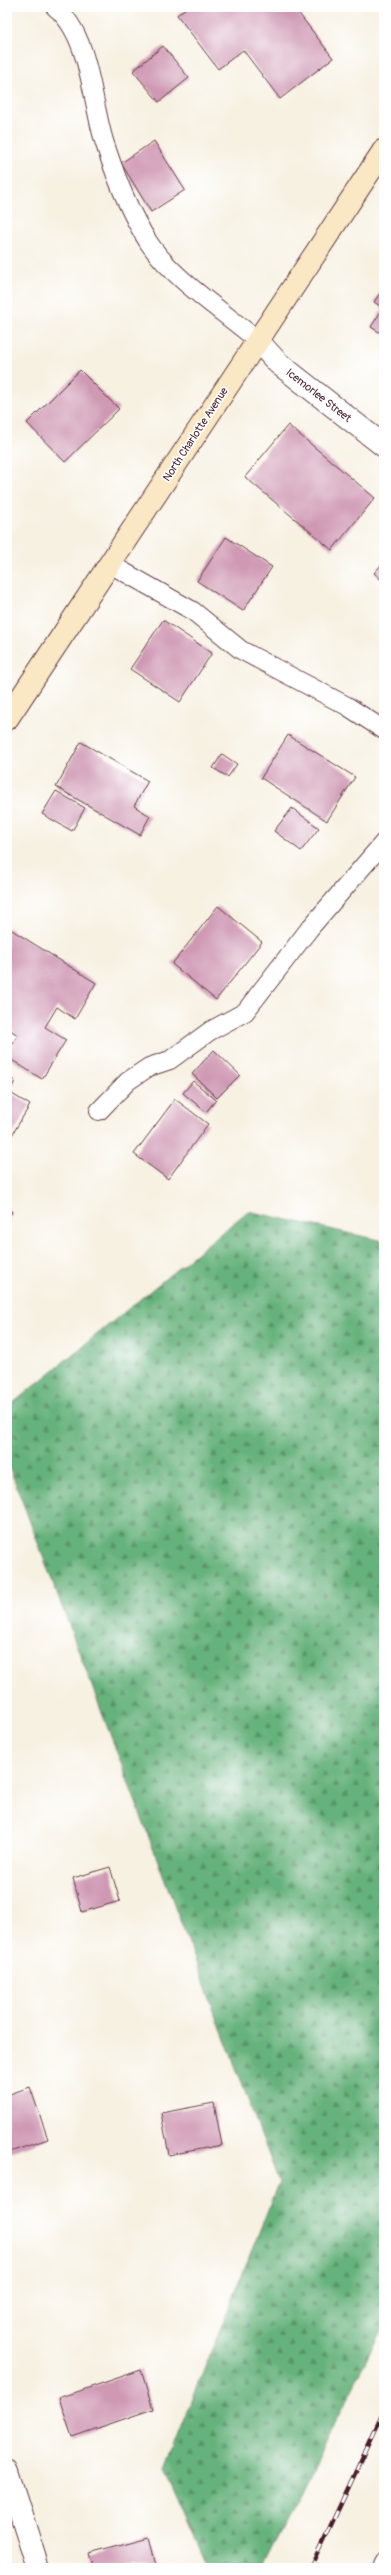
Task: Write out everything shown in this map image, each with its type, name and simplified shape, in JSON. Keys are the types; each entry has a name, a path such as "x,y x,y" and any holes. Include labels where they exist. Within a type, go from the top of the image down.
{"main road":[{"name":"North Charlotte Avenue","path":"7,719 384,150"}],"street":[{"name":"Icemorlee Street","path":"257,340 278,363 384,446"},
{"path":"7,2471 38,2568"}],"lane":[{"path":"54,7 64,15 77,38 90,79 105,143 123,193 149,243 165,264 257,340"},
{"path":"110,564 193,611 241,650 347,706 384,730"},
{"path":"99,1111 128,1081 144,1070 170,1060 210,1031 245,1012 310,928 384,842"},
{"path":"382,2568 384,2563"}],"green space":[{"path":"248,1211 384,1241 384,2324 264,2568 207,2568 164,2470 279,2182 7,1461 7,1408"}],"building":[{"path":"187,7 294,7 333,58 280,99 243,50 218,69 177,15"},
{"path":"163,46 189,78 159,102 133,71"},
{"path":"154,141 185,190 151,212 121,163"},
{"path":"384,287 384,335 371,327 383,308 374,302"},
{"path":"80,370 119,409 65,462 27,423"},
{"path":"288,425 375,498 332,550 245,477"},
{"path":"226,537 272,567 243,611 197,581"},
{"path":"384,562 384,582 374,573"},
{"path":"163,620 212,653 180,702 130,669"},
{"path":"288,735 355,777 327,821 261,778"},
{"path":"81,742 148,781 134,806 150,816 140,835 56,787"},
{"path":"222,754 237,764 228,777 213,768"},
{"path":"56,791 85,808 72,831 42,814"},
{"path":"292,808 319,828 301,851 274,831"},
{"path":"218,906 262,942 216,1000 172,964"},
{"path":"7,927 96,983 75,1019 57,1007 45,1027 66,1040 42,1079 7,1057 7,1053 18,1035 7,1028"},
{"path":"214,1050 240,1075 217,1098 192,1074"},
{"path":"7,1076 15,1081 9,1092 30,1105 9,1140 7,1138"},
{"path":"193,1081 216,1100 206,1112 183,1093"},
{"path":"175,1099 208,1124 168,1179 134,1154"},
{"path":"7,1209 12,1212 7,1220"},
{"path":"110,1867 120,1901 82,1912 73,1878"},
{"path":"30,2087 48,2139 7,2153 7,2095"},
{"path":"214,2103 222,2145 169,2155 161,2113"},
{"path":"141,2370 153,2409 72,2437 59,2398"},
{"path":"149,2538 157,2568 93,2568 89,2554"}],"railway":[{"path":"311,2568 384,2411"}]}
